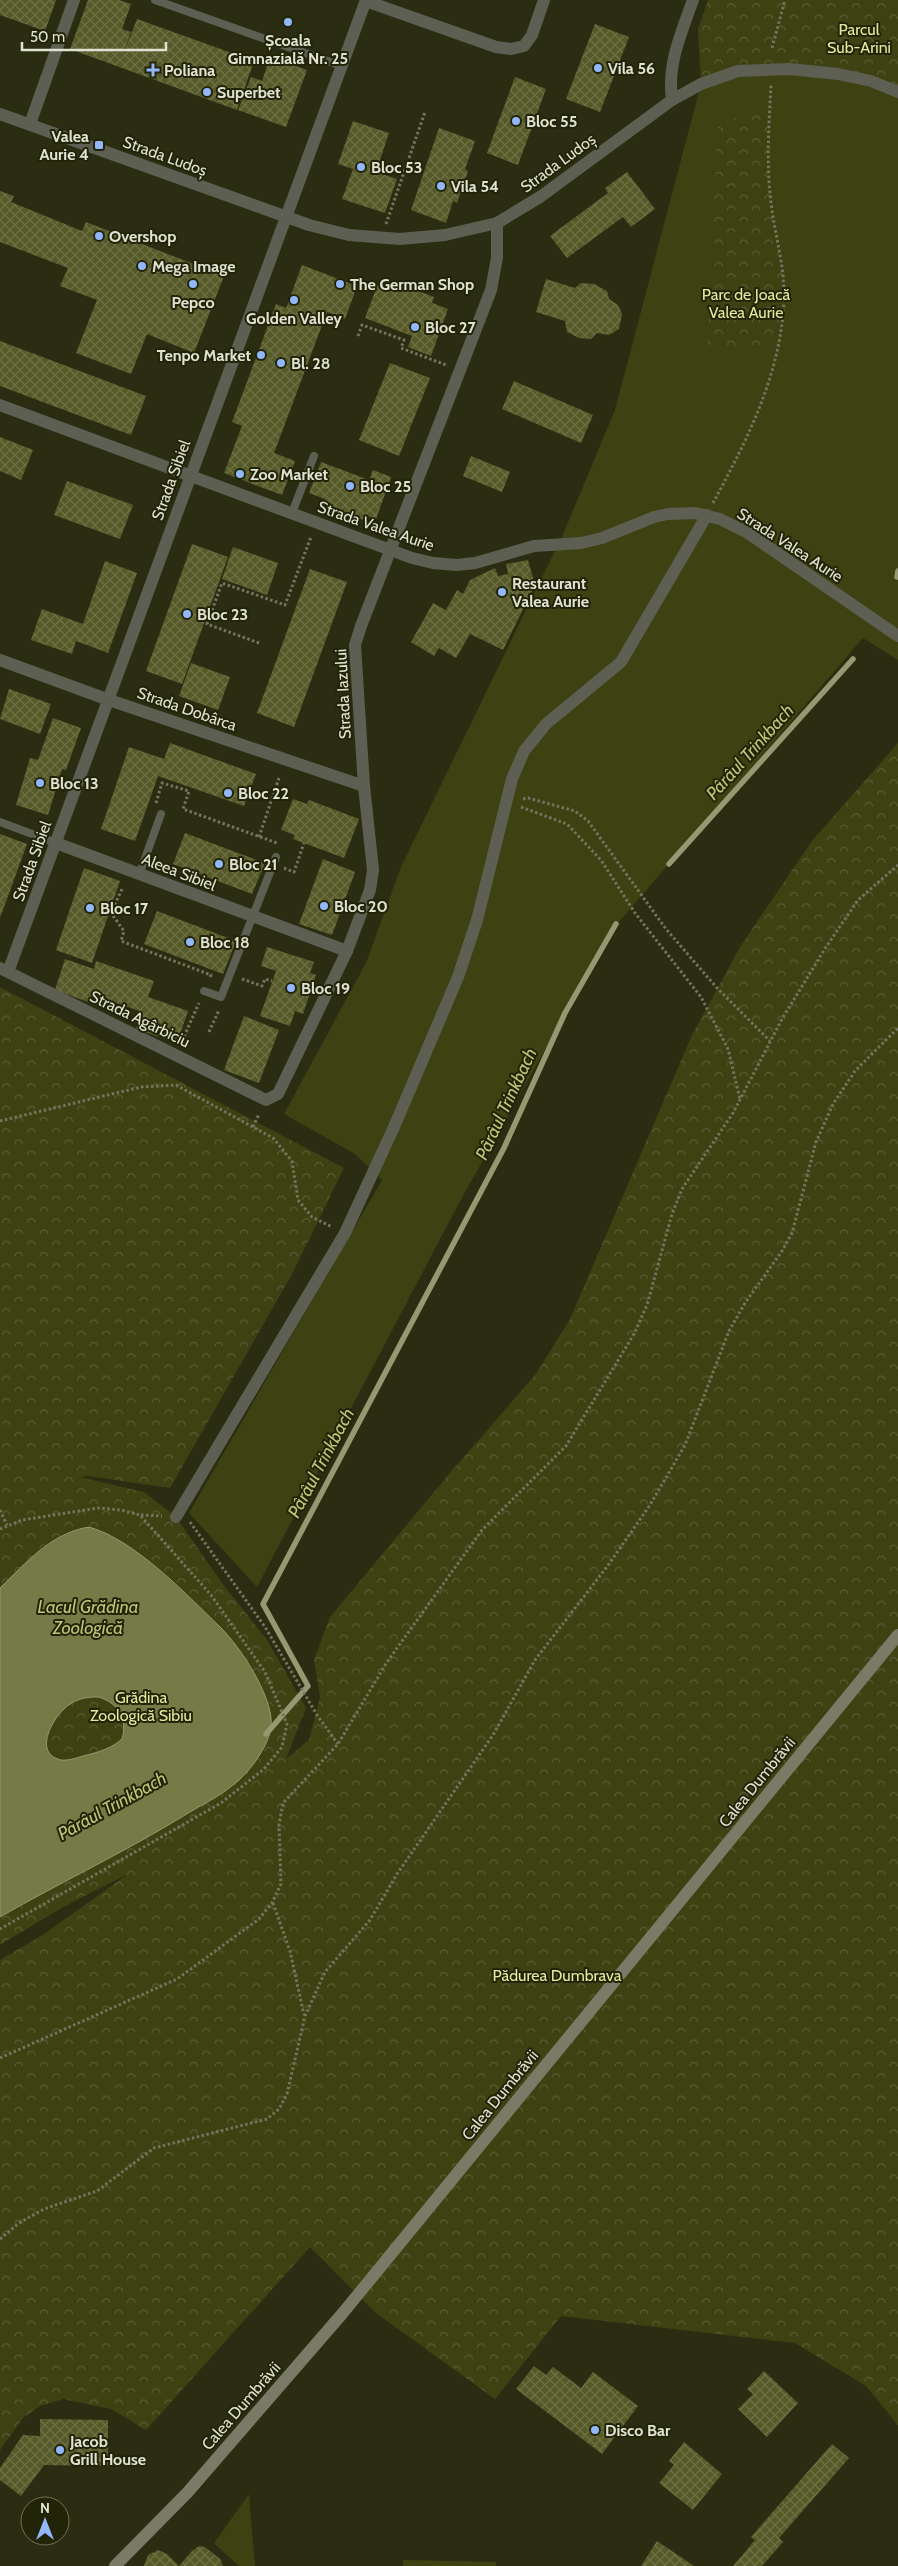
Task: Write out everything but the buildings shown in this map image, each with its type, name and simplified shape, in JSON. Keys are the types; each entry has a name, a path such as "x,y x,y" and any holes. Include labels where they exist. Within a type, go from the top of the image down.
{"main road":[{"name":"Calea Dumbrăvii","path":"116,2566 193,2487 342,2314 898,1635"}],"street":[{"path":"30,124 74,0"},
{"name":"Strada Sibiel","path":"4,970 56,843 366,0 496,47 511,49 524,46 532,35 544,0"},
{"path":"672,100 670,78 673,56 693,0"},
{"name":"Strada Ludoș","path":"0,114 285,217 349,235 381,239 445,235 497,223 540,197 672,100 721,76 757,69 789,69 838,74 871,81 898,92"},
{"name":"Strada Iazului","path":"266,1100 278,1094 347,951 364,909 373,870 364,786 356,645 390,550 491,290 497,258 497,223"},
{"name":"Strada Valea Aurie","path":"0,405 390,550 433,564 457,565 534,546 581,543 602,538 654,517 668,514 681,512 707,515 748,533 898,636"},
{"path":"178,1512 345,1233 394,1127 458,977 476,920 517,763 524,750 546,724 621,662 707,515"},
{"name":"Strada Dobârca","path":"0,660 109,700 364,786"},
{"name":"Aleea Sibiel","path":"56,843 253,918 347,951"},
{"name":"Strada Agârbiciu","path":"4,970 266,1100"}],"lane":[{"path":"156,0 342,66"},
{"path":"292,514 314,456"},
{"path":"139,875 161,814"},
{"name":"Aleea Sibiel","path":"0,822 56,843"},
{"path":"204,990 221,997 280,858"}],"path":[{"path":"772,48 785,0"},
{"path":"707,515 740,453 760,409 771,374 781,326 784,276 769,179 771,84"},
{"path":"381,239 425,112"},
{"path":"358,336 362,326 404,340 401,348 444,364"},
{"path":"260,643 207,624 222,583 285,605 316,522"},
{"path":"259,837 279,778"},
{"path":"162,805 156,802 162,783 189,791 183,809 281,844"},
{"path":"506,804 528,798 575,811 588,821 666,929 717,988 770,1041"},
{"path":"506,804 533,810 567,824 601,860 635,913 701,997 728,1049 740,1100"},
{"path":"280,858 281,866 294,872 304,843"},
{"path":"0,2058 177,1979 260,1919 272,1903 280,1884 279,1825 284,1803 338,1744 387,1662 459,1559 482,1530 566,1446 572,1437 634,1334 647,1305 672,1214 682,1189 740,1100 770,1041 826,947 858,900 898,865"},
{"path":"122,889 111,913 124,931 121,940 211,975 176,1055"},
{"path":"240,979 262,986 265,979 272,981"},
{"path":"0,2239 19,2223 44,2209 97,2191 154,2148 267,2119 278,2109 287,2094 304,2016 325,1972 370,1920 397,1874 493,1735 535,1660 609,1564 650,1505 685,1445 729,1331 745,1302 782,1251 792,1233 816,1142 833,1104 855,1071 898,1028"},
{"path":"0,1121 141,1087 176,1085 273,1138 292,1161 298,1200 312,1217 345,1233"},
{"path":"0,1529 22,1520 98,1508 121,1510 140,1515 178,1512 265,1627 317,1714 338,1744"},
{"path":"0,1510 7,1525"},
{"path":"0,1930 221,1803 264,1769 282,1748 287,1724 265,1672 211,1595 140,1515"},
{"path":"272,1903 290,1951 304,2016"}],"green space":[{"name":"Parcul Sub-Arini","path":"708,0 898,0 898,92 886,86 772,69 701,84 698,29"},
{"path":"789,69 898,92 898,660 863,638 612,930 458,1205 257,1587 189,1513 382,1180 355,1154 284,1114 366,963 401,867 564,532 615,410 701,84 721,76"},
{"name":"Parc de Joacă Valea Aurie","path":"769,113 769,179 783,275 784,302 777,349 707,350 718,121"},
{"name":"Pădurea Dumbrava","path":"898,743 898,2425 866,2386 795,2343 561,2316 495,2399 376,2313 310,2247 146,2430 111,2409 63,2399 40,2406 23,2418 0,2450 0,1960 44,1934 128,1874 63,1907 0,1945 0,987 344,1168 292,1274 170,1488 88,1476 80,1477 144,1492 176,1517 222,1583 267,1640 306,1708 286,1759 309,1740 320,1697 314,1660 330,1617 449,1474 536,1374 570,1319 692,1035 740,947 812,841"},
{"path":"249,2494 255,2566 239,2566 214,2543"},
{"path":"403,2560 496,2562 496,2566 403,2566"}],"water":[{"name":"Lacul Grădina Zoologică","path":"89,1527 124,1543 159,1570 220,1627 238,1647 256,1676 269,1707 270,1733 260,1755 250,1768 239,1780 222,1793 139,1842 0,1917 0,1588 40,1550 75,1530","holes":["98,1697 105,1699 116,1707 120,1713 124,1725 122,1739 105,1749 74,1759 61,1760 52,1756 47,1749 47,1741 49,1732 59,1714 66,1707 81,1699"]}],"waterway":[{"name":"Pârâul Trinkbach","path":"897,577 898,571"},
{"name":"Pârâul Trinkbach","path":"669,864 853,659"},
{"name":"Pârâul Trinkbach","path":"266,1734 308,1686 263,1604 504,1148 565,1013 616,924"}],"place":[{"name":"Școala Gimnazială Nr. 25","path":"288,22"},
{"name":"Vila 56","path":"598,68"},
{"name":"Poliana","path":"153,70"},
{"name":"Superbet","path":"207,92"},
{"name":"Bloc 55","path":"516,121"},
{"name":"Valea Aurie 4","path":"99,145"},
{"name":"Bloc 53","path":"361,167"},
{"name":"Vila 54","path":"441,186"},
{"name":"Overshop","path":"99,236"},
{"name":"Mega Image","path":"142,266"},
{"name":"Pepco","path":"193,284"},
{"name":"The German Shop","path":"340,284"},
{"name":"Golden Valley","path":"294,300"},
{"name":"Bloc 27","path":"415,327"},
{"name":"Tenpo Market","path":"261,355"},
{"name":"Bl. 28","path":"281,363"},
{"name":"Zoo Market","path":"240,474"},
{"name":"Bloc 25","path":"350,486"},
{"name":"Restaurant Valea Aurie","path":"502,592"},
{"name":"Bloc 23","path":"187,614"},
{"name":"Bloc 13","path":"40,783"},
{"name":"Bloc 22","path":"228,793"},
{"name":"Bloc 21","path":"219,864"},
{"name":"Bloc 20","path":"324,906"},
{"name":"Bloc 17","path":"90,908"},
{"name":"Bloc 18","path":"190,942"},
{"name":"Bloc 19","path":"291,988"},
{"name":"Disco Bar","path":"595,2430"},
{"name":"Jacob Grill House","path":"60,2450"}],"park label":[{"name":"Grădina Zoologică Sibiu","path":"141,1706"}]}
